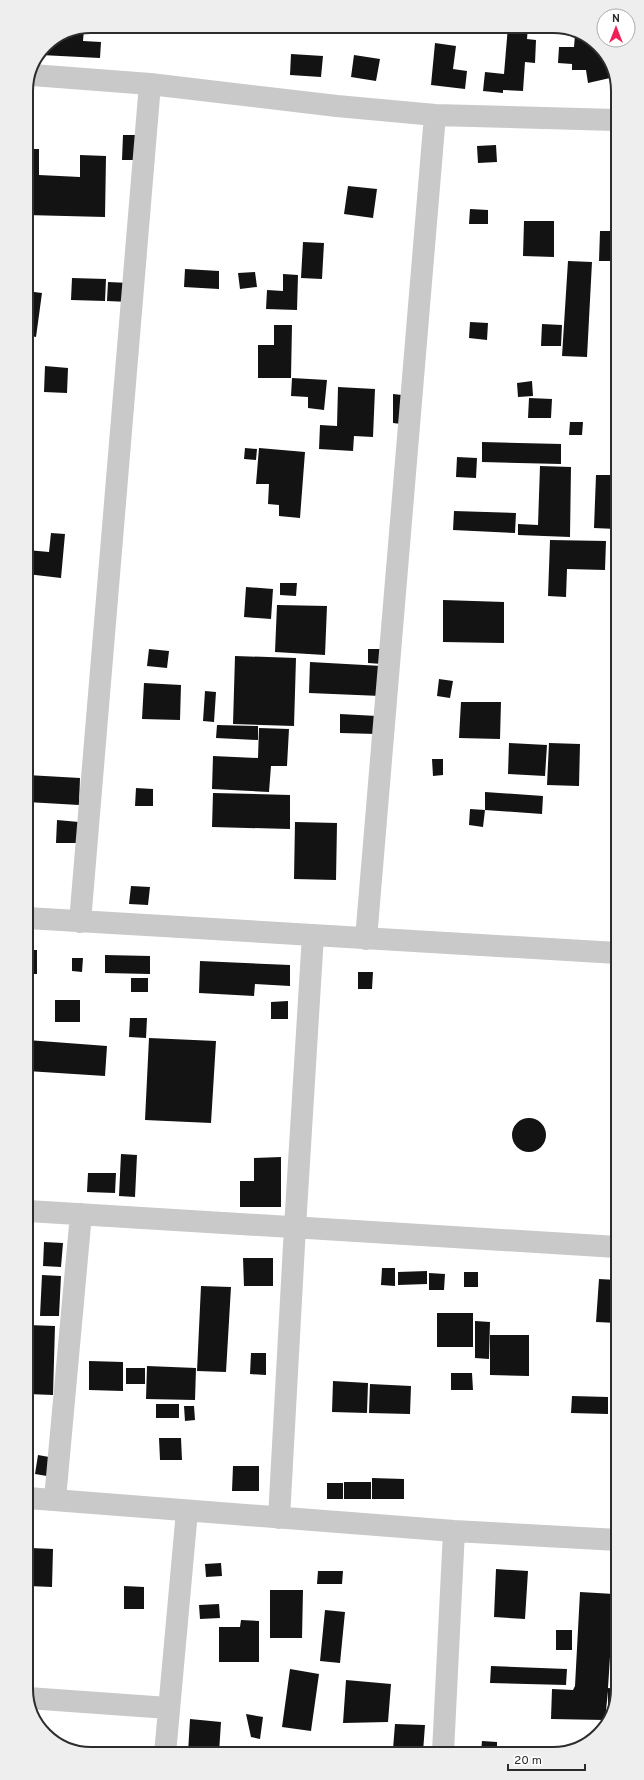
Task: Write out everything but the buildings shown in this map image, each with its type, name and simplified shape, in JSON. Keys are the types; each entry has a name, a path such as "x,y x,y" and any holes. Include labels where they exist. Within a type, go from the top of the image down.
{"street":[{"path":"35,75 150,84 337,106 435,115 611,120"},
{"path":"80,922 150,84"},
{"path":"366,939 435,115"},
{"path":"33,918 611,953"},
{"path":"280,1518 295,1227 313,935"},
{"path":"33,1211 611,1248"},
{"path":"55,1499 81,1214"},
{"path":"33,1498 454,1531 611,1540"},
{"path":"165,1747 187,1511"},
{"path":"443,1747 454,1531"},
{"path":"33,1698 168,1708"}]}
